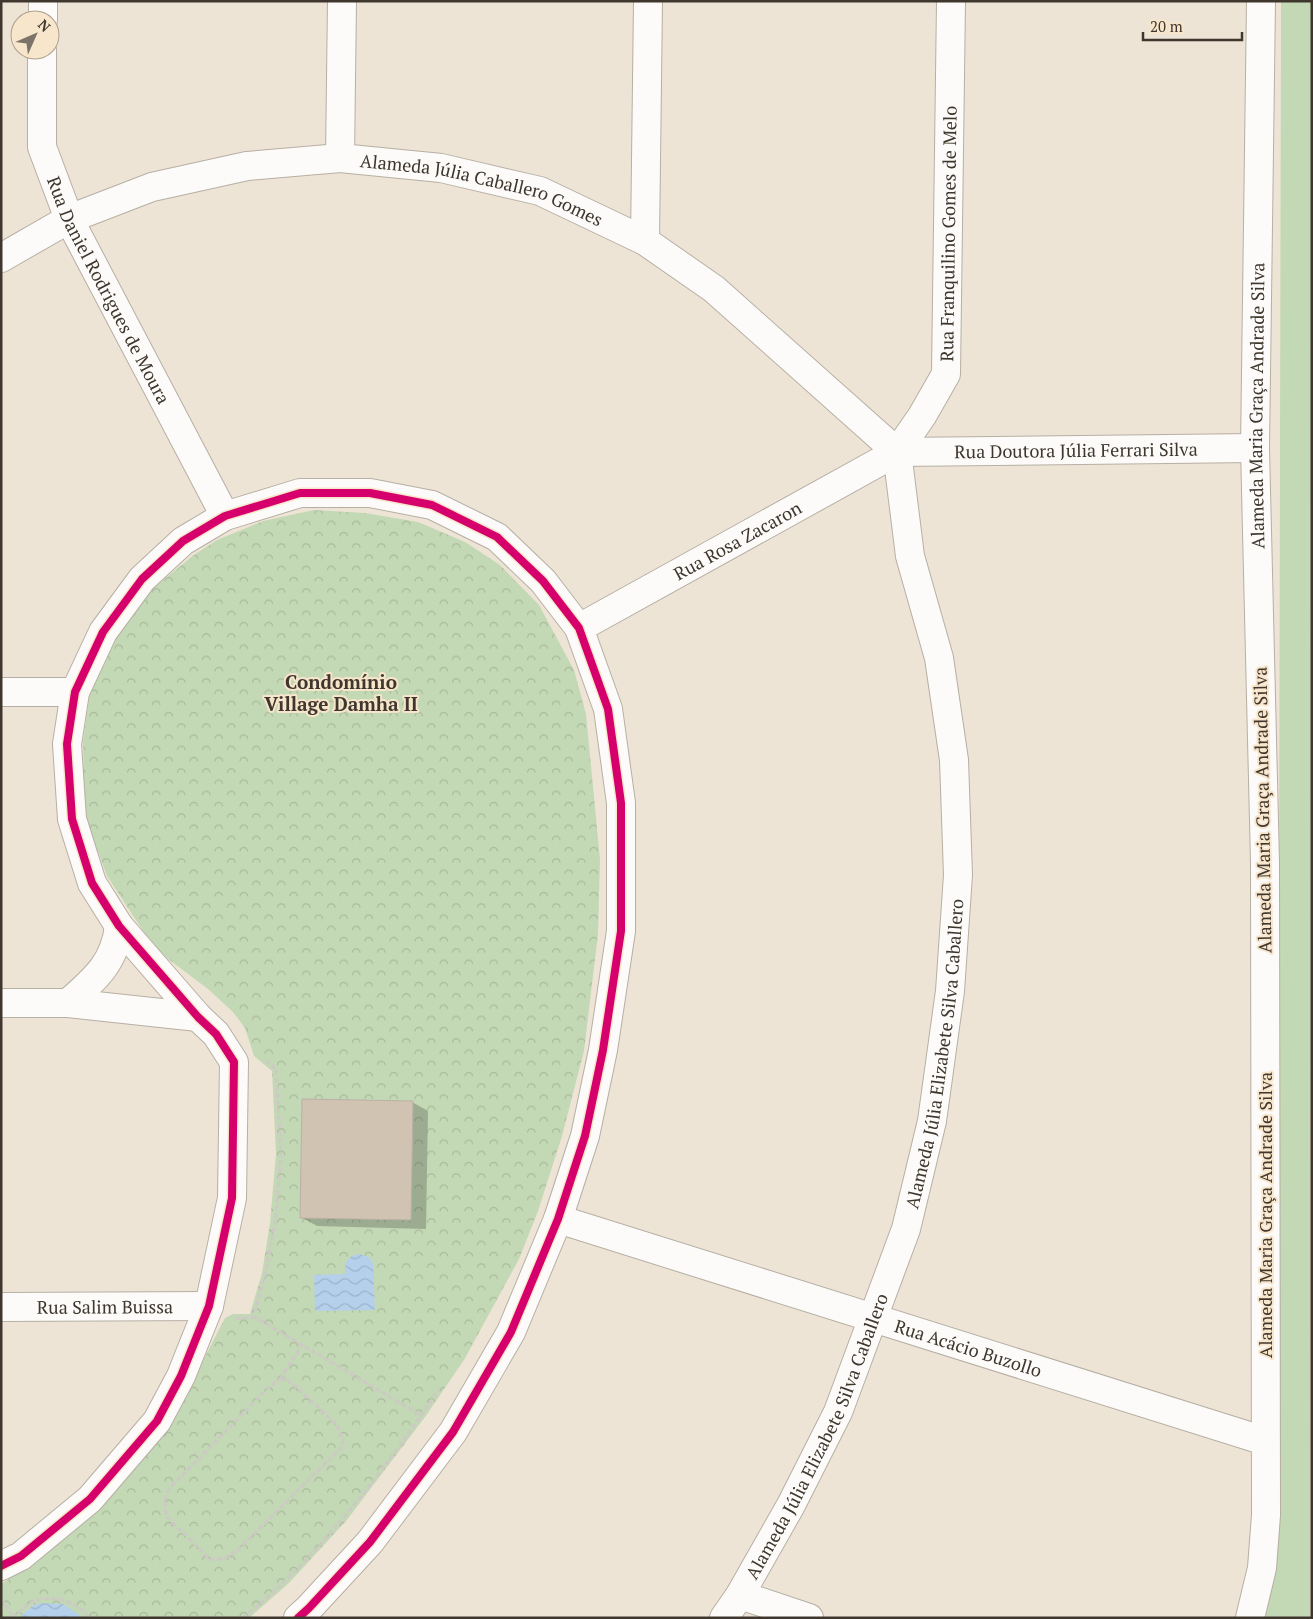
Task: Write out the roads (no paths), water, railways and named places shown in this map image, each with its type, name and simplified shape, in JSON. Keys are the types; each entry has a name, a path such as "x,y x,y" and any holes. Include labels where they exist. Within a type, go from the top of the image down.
{"street":[{"path":"340,158 342,1"},
{"path":"645,241 648,1"},
{"name":"Rua Franquilino Gomes de Melo","path":"897,452 922,416 946,374 951,1"},
{"name":"Alameda Maria Graça Andrade Silva","path":"1250,1618 1262,1568 1266,1515 1265,862 1255,448 1261,1"},
{"name":"Rua Daniel Rodrigues de Moura","path":"42,60 42,147 69,219 225,516"},
{"name":"Alameda Júlia Caballero Gomes","path":"1,258 69,219 152,187 247,166 340,158 440,168 540,191 645,241 714,289 897,452"},
{"name":"Rua Doutora Júlia Ferrari Silva","path":"897,452 1255,448"},
{"name":"Rua Rosa Zacaron","path":"579,628 897,452"},
{"name":"Alameda Júlia Elizabete Silva Caballero","path":"724,1618 740,1595 791,1505 838,1412 875,1318 906,1229 932,1121 950,991 958,875 954,760 939,658 910,556 897,452"},
{"path":"1,1566 21,1556 90,1498 157,1422 218,1314 232,1198 234,1062 216,1034 198,1017 119,926 92,883 72,818 66,744 75,692 103,632 142,579 183,540 225,516 300,493 370,493 432,505 498,537 544,581 579,628 608,709 621,803 621,931 603,1050 585,1136 558,1219 511,1332 453,1432 370,1542 298,1618"},
{"path":"1,692 75,692"},
{"path":"68,1003 104,968 112,955 117,941 119,926"},
{"path":"1,1003 68,1003 198,1017"},
{"name":"Rua Acácio Buzollo","path":"558,1219 1265,1441"},
{"name":"Rua Salim Buissa","path":"1,1307 218,1314"},
{"path":"740,1595 809,1618"}],"water":[{"path":"358,1254 369,1257 373,1263 375,1310 315,1311 314,1275 345,1274 347,1261"},
{"path":"42,1603 63,1604 84,1618 18,1618 34,1605"}],"district":[{"name":"Condomínio Village Damha II","path":"341,692"}]}
